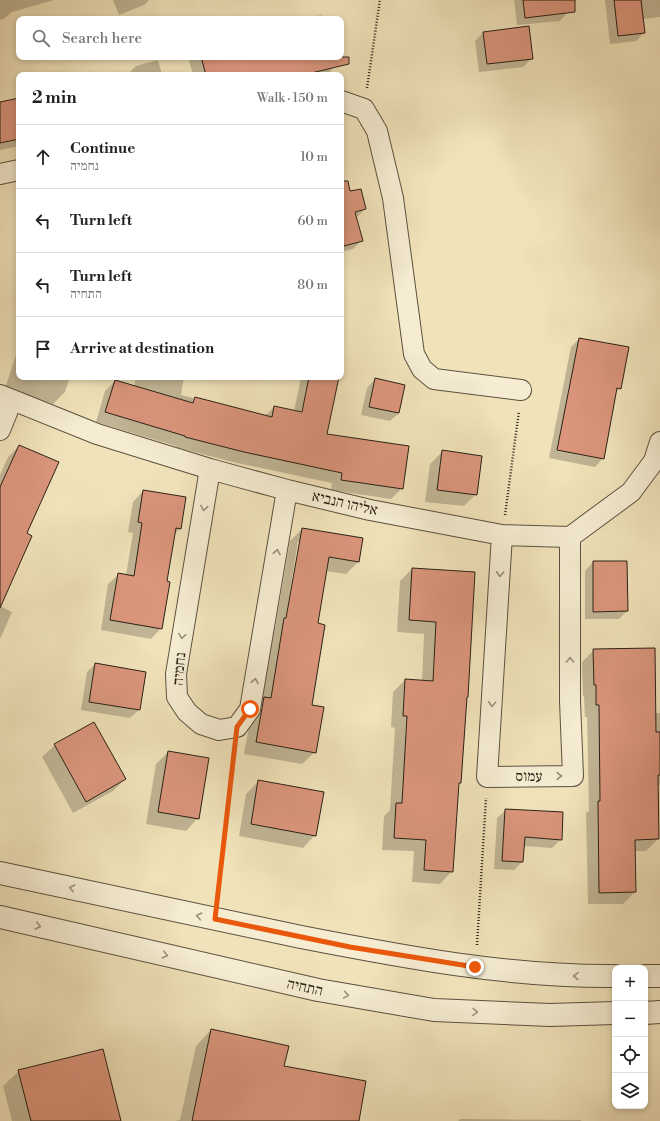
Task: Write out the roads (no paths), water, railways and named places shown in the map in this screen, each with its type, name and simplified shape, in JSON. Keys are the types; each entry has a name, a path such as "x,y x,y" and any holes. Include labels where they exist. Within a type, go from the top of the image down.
{"street":[{"path":"344,102 364,109 377,131 393,198 414,354 422,369 434,379 521,390"},
{"path":"0,174 16,171"},
{"path":"0,430 6,398"},
{"name":"אליהו הנביא","path":"6,398 97,434 210,469 287,490 370,510 502,535 570,537"},
{"path":"570,537 631,492 654,461 660,442"},
{"name":"נחמיה","path":"210,469 176,674 177,697 187,712 201,724 219,730 237,727 250,709 287,490"},
{"name":"עמוס","path":"502,535 487,776 573,776 570,701 570,537"},
{"path":"0,873 350,947 475,967 576,977 612,976"},
{"name":"התחיה","path":"0,918 318,990 434,1010 550,1015 612,1013"},
{"path":"648,976 660,976"},
{"path":"648,1013 660,1012"}]}
